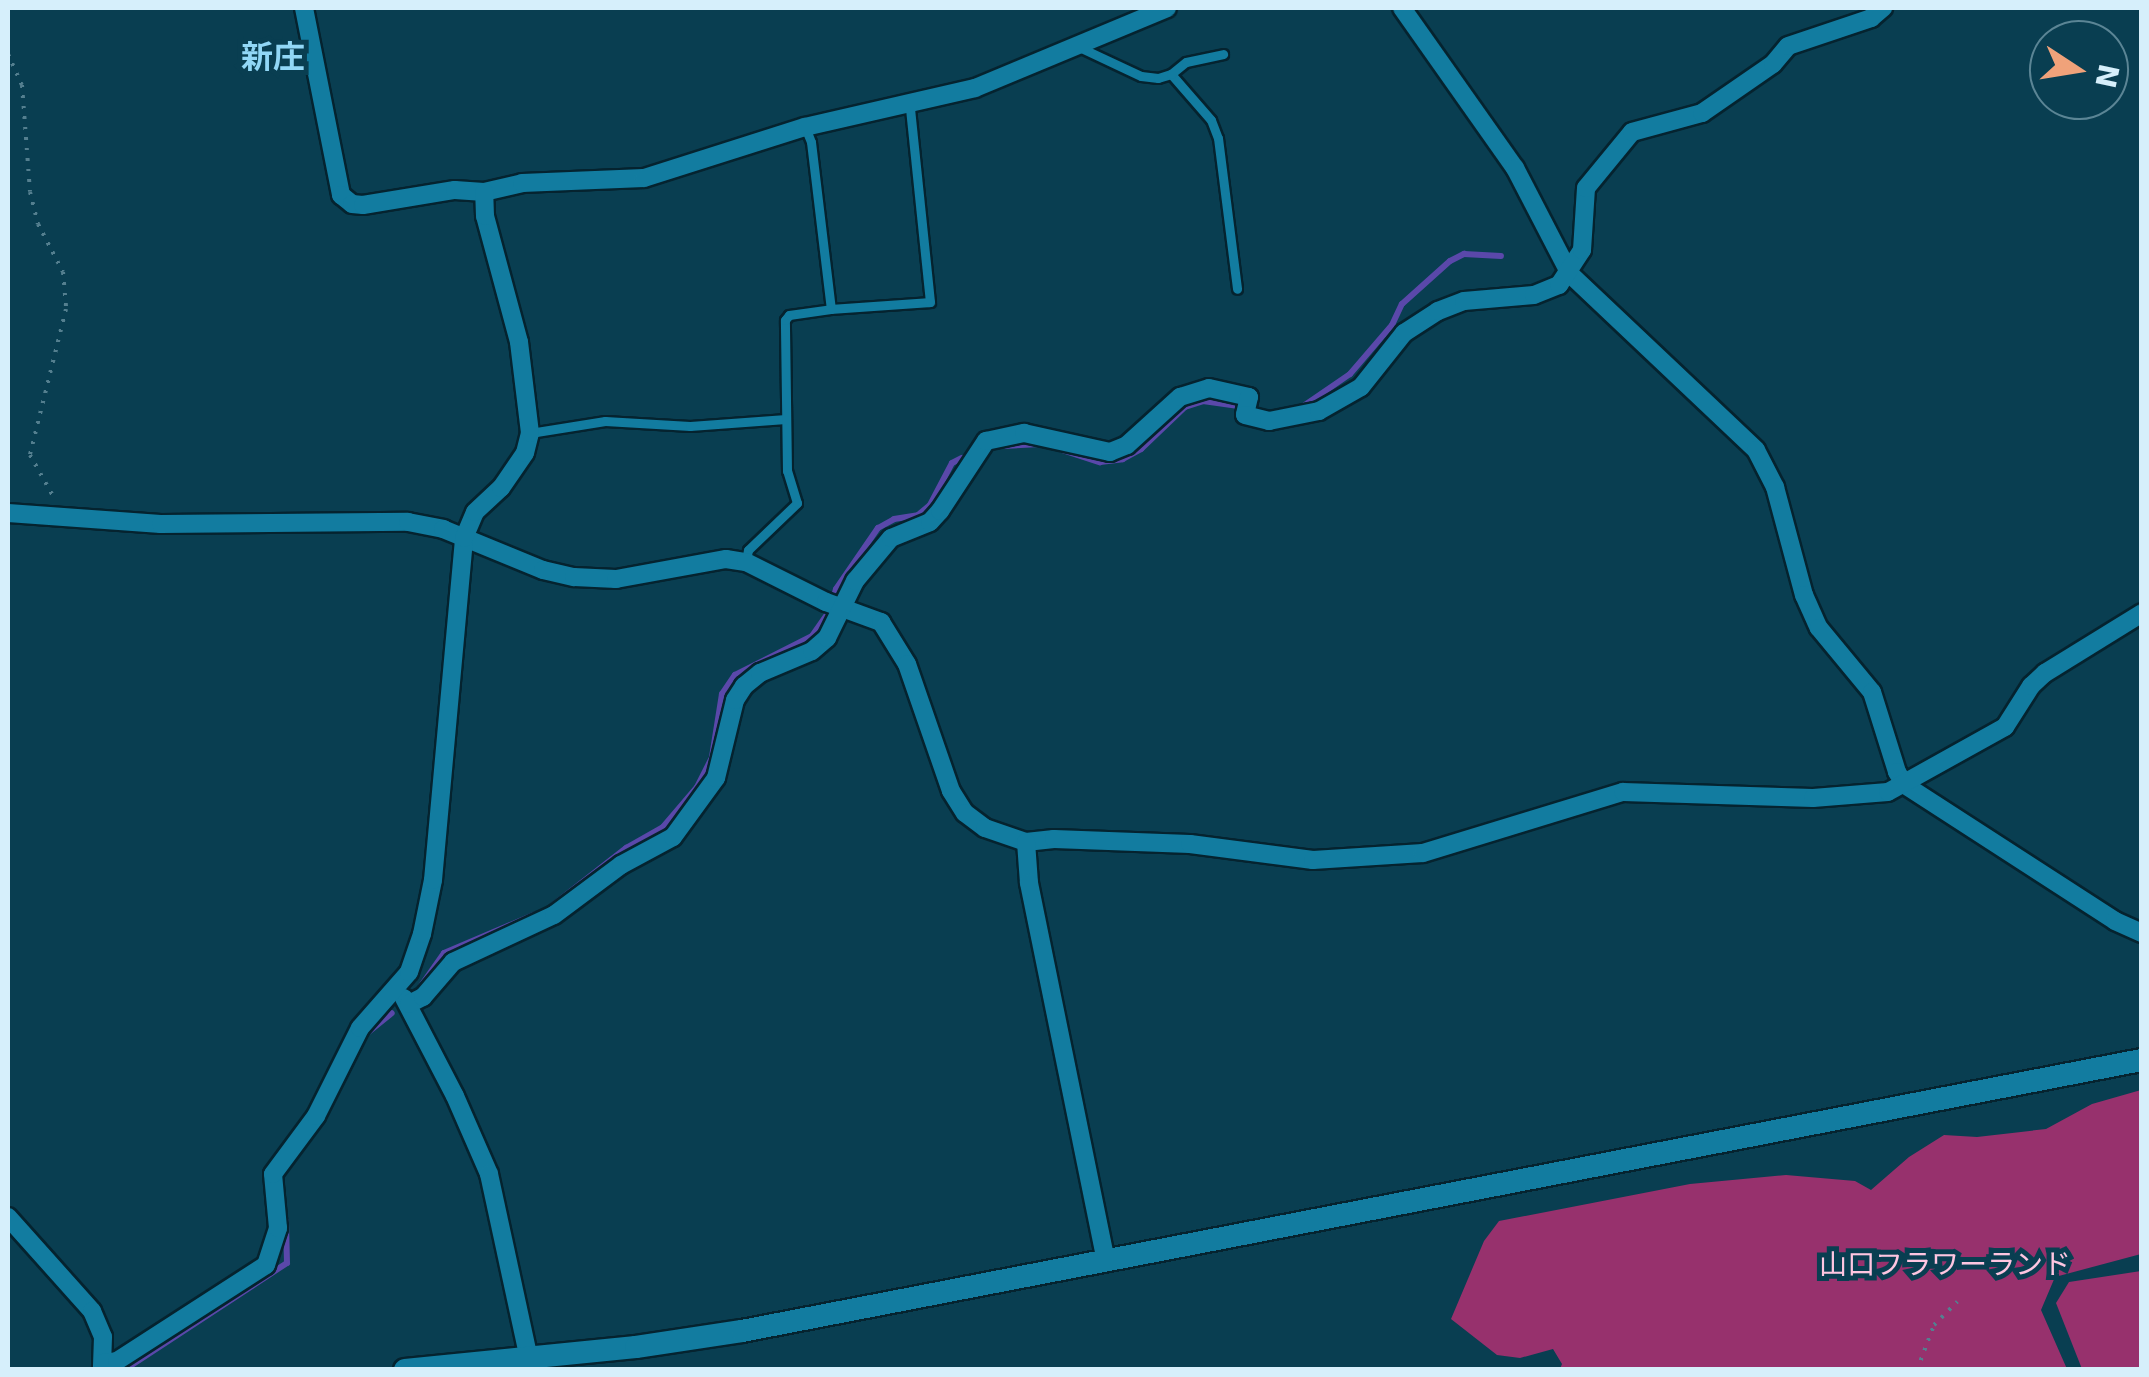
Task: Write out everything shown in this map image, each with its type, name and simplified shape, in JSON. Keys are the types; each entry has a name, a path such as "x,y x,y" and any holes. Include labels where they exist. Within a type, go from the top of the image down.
{"street":[{"path":"304,8 341,195 352,204 363,205 455,190 484,192 522,182 644,178 805,127 910,107 976,88 1167,8"},
{"path":"1402,8 1515,168 1570,274 1756,450 1775,487 1804,595 1819,628 1872,692 1897,772 1905,785 2115,921 2142,933"},
{"path":"8,1217 92,1312 104,1337 102,1366 118,1361 266,1265 278,1228 273,1174 316,1116 360,1028 403,997 423,997 453,962 554,916 622,865 673,837 716,778 735,700 744,686 760,673 812,651 827,638 835,605 890,538 930,522 986,441 994,436 1054,436 1110,452 1127,445 1180,397 1209,388 1248,397 1245,415 1269,420 1319,411 1361,387 1404,333 1427,316 1464,301 1534,295 1570,274 1586,234 1586,188 1632,132 1702,113 1773,64 1788,46 1871,18 1883,8"},
{"path":"484,192 486,216 519,342 530,433 525,453 500,488 475,512 464,538 433,880 403,997 489,1174 529,1358"},
{"path":"8,513 161,524 374,518 443,529 543,570 574,577 616,579 726,559 746,562 835,605 882,622 896,640 951,791 965,813 985,828 1026,842 1054,839 1190,844 1313,860 1423,853 1623,792 1814,798 1888,792 2005,727 2031,686 2045,674 2142,613"},
{"path":"1026,842 1028,883 1106,1262"},
{"path":"406,1370 742,1331 2142,1060"}],"lane":[{"path":"1076,45 1141,76 1158,78 1186,62 1223,54"},
{"path":"1170,74 1211,120 1218,138 1236,289"},
{"path":"746,562 748,550 796,503 787,471 785,320 790,315 830,309 930,302 910,107"},
{"path":"805,127 811,142 830,309"},
{"path":"530,433 605,421 690,426 786,420"}],"path":[{"path":"8,54 22,85 30,192 38,224 63,272 66,309 30,456 60,514"},
{"path":"1917,1370 1934,1325 1957,1302"}],"green space":[{"name":"山口フラワーランド","path":"2141,1090 2141,1254 2055,1277 2041,1310 2067,1369 1560,1369 1562,1364 1553,1349 1520,1358 1497,1355 1451,1319 1484,1241 1499,1221 1690,1184 1786,1175 1855,1181 1871,1190 1909,1157 1944,1135 1977,1137 2046,1129 2092,1104"},
{"path":"2141,1271 2141,1369 2082,1369 2056,1303 2069,1282"}],"waterway":[{"path":"1302,407 1350,374 1392,325 1402,304 1450,261 1464,254 1501,256"},
{"path":"1062,450 1100,462 1123,459 1141,449 1185,407 1203,401 1246,407"},
{"path":"1003,446 1040,444"},
{"path":"553,905 626,848 663,827 697,787 712,757 722,694 735,675 812,636 829,612 836,589 878,528 894,519 918,515 930,505 952,463 962,458"},
{"path":"421,986 444,953 534,915"},
{"path":"366,1034 392,1013"},
{"path":"321,1122 336,1094"},
{"path":"124,1370 287,1263 286,1221"}],"district":[{"name":"新庄","path":"273,57"}]}
